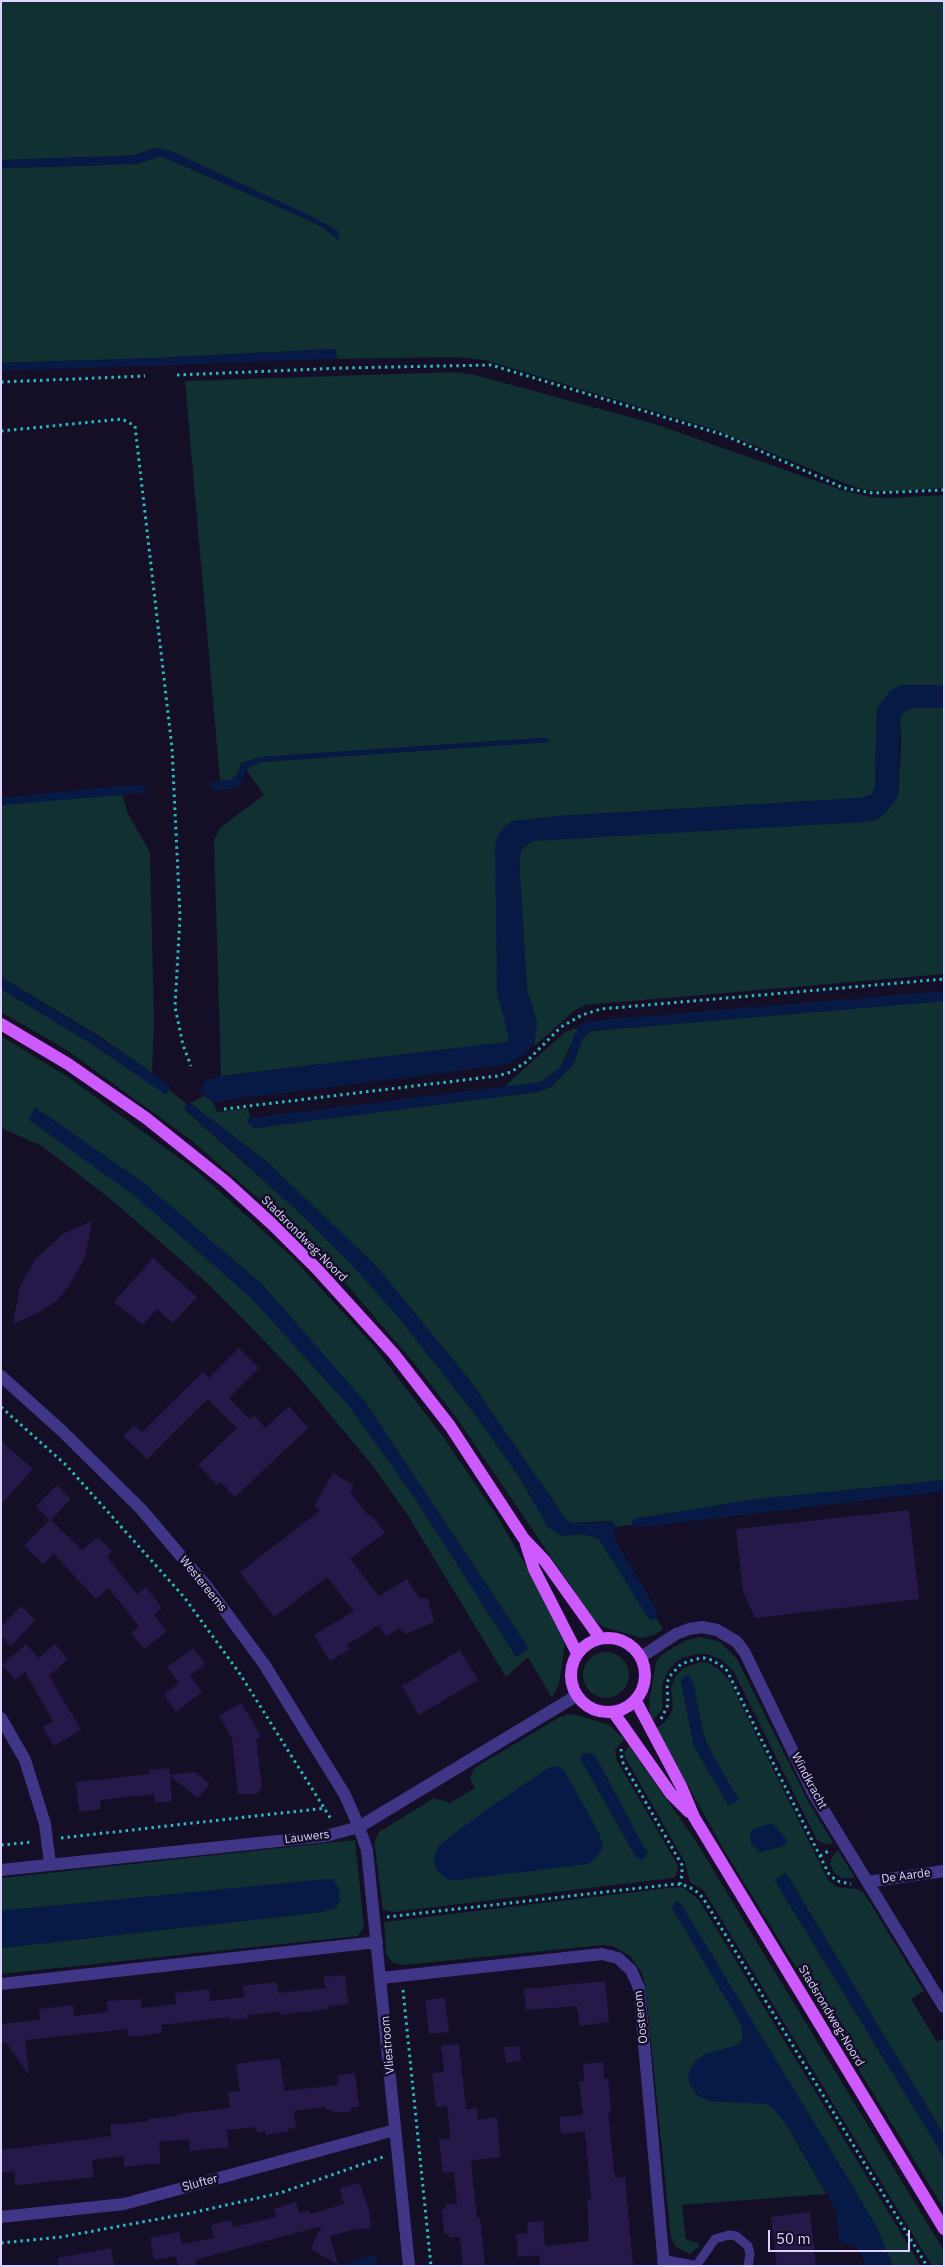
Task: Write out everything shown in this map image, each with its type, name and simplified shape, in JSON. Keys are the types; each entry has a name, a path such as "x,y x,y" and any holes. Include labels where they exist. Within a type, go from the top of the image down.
{"main road":[{"name":"Stadsrondweg-Noord","path":"1,1024 68,1064 146,1118 226,1182 317,1269 394,1354 450,1426 524,1539 545,1562 600,1638"},
{"name":"Stadsrondweg-Noord","path":"524,1539 534,1569 577,1653"},
{"path":"600,1638 616,1638 630,1645 641,1657 646,1672 644,1687 636,1701 614,1713 600,1712 587,1706 576,1696 571,1682 571,1667 577,1653 587,1644 600,1638"},
{"name":"Stadsrondweg-Noord","path":"636,1701 681,1786 694,1817 944,2229"},
{"name":"Stadsrondweg-Noord","path":"614,1713 671,1794 694,1817"}],"street":[{"name":"Westereems","path":"1,1376 62,1431 141,1509 208,1588 264,1664 345,1795 359,1826"},
{"name":"Windkracht","path":"641,1657 676,1634 689,1628 702,1627 717,1630 737,1642 745,1653 814,1793 944,2007"},
{"name":"Lauwers","path":"1,1870 326,1836 337,1833 359,1826 576,1696"},
{"path":"1,1718 25,1760 45,1824 50,1864"},
{"name":"Vliestroom","path":"359,1826 367,1850 382,1978 409,2266"},
{"name":"De Aarde","path":"867,1882 944,1871"},
{"path":"1,1984 377,1942"},
{"name":"Oosterom","path":"382,1978 602,1954 618,1958 631,1970 638,1988 664,2263 690,2266"},
{"name":"Slufter","path":"1,2217 124,2204 395,2130"}],"lane":[{"path":"696,2266 715,2239 729,2235 736,2236 748,2246 750,2254 748,2266"}],"path":[{"path":"177,375 343,368 491,365 724,435 844,488 873,493 944,490"},
{"path":"1,382 145,376"},
{"path":"1,431 122,418 136,426 172,748 180,916 175,1007 191,1066"},
{"path":"224,1109 487,1077 512,1072 526,1062 561,1027 582,1014 601,1009 944,979"},
{"path":"1,1408 66,1465 184,1597 240,1674 326,1808 337,1833"},
{"path":"650,1727 662,1719 667,1711 668,1683 675,1670 681,1664 704,1658 720,1664 731,1676 829,1874 843,1884 867,1882"},
{"path":"632,1739 621,1749 622,1761 682,1864 680,1884"},
{"path":"1,1846 326,1808"},
{"path":"374,1919 531,1899 680,1884 695,1890 703,1898 927,2266"},
{"path":"402,1976 431,2266"},
{"path":"1,2243 61,2237 191,2213 280,2193 398,2152"}],"green space":[{"path":"1,1 944,1 944,488 896,491 867,490 849,485 719,431 485,360 455,357 337,359 335,349 157,358 1,363 1,168 105,165 161,156 295,214 322,227 338,239 339,232 311,216 162,149 155,148 135,155 1,160"},
{"path":"456,372 475,375 655,424 842,490 871,497 890,498 944,495 944,685 901,685 890,692 877,708 875,787 871,795 862,798 559,816 514,821 508,1042 221,1076 214,840 221,827 264,795 247,771 248,768 260,762 548,742 546,738 542,738 261,757 241,764 238,773 231,780 220,781 185,381"},
{"path":"912,708 944,708 944,974 586,1005 575,1010 536,1045 534,1044 537,1022 527,991 519,862 524,847 532,841 898,796 901,746 900,718 904,712"},
{"path":"122,794 128,814 150,852 154,1023 152,1073 102,1038 1,977 1,805"},
{"path":"1,989 87,1041 166,1094 169,1090 187,1104 184,1109 302,1215 350,1263 396,1314 474,1413 520,1478 548,1527 562,1536 581,1534 598,1538 652,1620 656,1618 663,1629 654,1635 641,1638 604,1627 593,1619 458,1420 414,1363 346,1284 292,1228 190,1139 65,1049 1,1012"},
{"path":"944,1001 944,1480 632,1521 632,1525 616,1527 613,1522 607,1521 573,1523 567,1521 468,1378 376,1266 265,1160 190,1103 204,1096 213,1102 217,1112 248,1108 250,1118 247,1119 254,1128 537,1092 551,1087 573,1065 583,1038 591,1031"},
{"path":"579,1027 560,1068 541,1082 504,1087 565,1032"},
{"path":"1,1036 68,1077 197,1171 291,1256 372,1344 444,1438 497,1516 532,1576 565,1643 559,1684 552,1698 528,1657 506,1677 409,1517 372,1465 299,1377 249,1325 206,1282 113,1201 42,1146 1,1128"},
{"path":"700,1637 720,1642 737,1659 807,1799 833,1843 825,1844 817,1840 734,1672 722,1660 707,1654 698,1654 682,1658 675,1663 668,1671 662,1685 662,1710 653,1720 650,1714 649,1702 656,1662 661,1655 684,1641"},
{"path":"606,1652 619,1656 625,1662 629,1675 625,1688 619,1694 606,1698 593,1694 587,1688 583,1675 587,1662 593,1656"},
{"path":"700,1662 708,1663 719,1669 729,1680 828,1880 837,1887 857,1889 864,1893 924,1991 911,1999 937,2042 944,2038 944,2135 786,1873 775,1880 944,2157 944,2209 724,1850 656,1728 665,1722 671,1713 673,1707 671,1688 676,1675 684,1668","holes":["691,1678 703,1733 709,1748 738,1800 728,1804 694,1746 681,1681","750,1836 783,1846 760,1852"]},
{"path":"568,1714 577,1715 609,1725 624,1739 615,1750 617,1761 678,1866 676,1876 394,1912 383,1910 375,1848 375,1841 379,1832 434,1798 450,1803 475,1788 470,1779 474,1768","holes":["583,1754 636,1857 580,1758"]},
{"path":"629,1746 694,1838 944,2251 944,2266 932,2266 707,1896 702,1889 690,1882 685,1862 626,1759 624,1753"},
{"path":"355,1840 364,1927 358,1936 1,1974 1,1948 322,1912 333,1879 1,1911 1,1878"},
{"path":"838,1850 855,1878 842,1878 834,1873 830,1863"},
{"path":"677,1887 684,1888 699,1900 921,2266 893,2266 878,2230 751,2020 742,2026 743,2038 739,2045 705,2054 773,2108 786,2124 826,2194 682,2205 686,2239 699,2244 698,2249 696,2248 689,2254 675,2246 671,2238 645,1984 642,1973 630,1956 612,1946 603,1945 404,1965 393,1963 386,1954 384,1922"}],"water":[{"path":"155,148 171,151 311,216 339,232 339,240 322,227 295,214 161,156 138,164 1,168 1,160 135,155"},
{"path":"335,349 337,359 1,371 1,363 157,358"},
{"path":"901,685 944,685 944,708 912,708 904,712 900,718 898,796 890,808 878,819 864,822 532,841 524,847 519,862 527,991 537,1022 534,1044 525,1055 504,1065 213,1102 204,1096 201,1089 205,1081 215,1077 508,1042 508,1033 497,993 495,845 498,835 506,825 514,821 559,816 862,798 871,795 875,787 877,708 890,691"},
{"path":"549,739 550,742 260,762 248,768 239,786 230,789 211,790 211,782 231,780 238,773 243,762 261,757"},
{"path":"145,785 145,793 1,805 1,798"},
{"path":"1,977 124,1053 171,1087 166,1095 87,1041 1,989"},
{"path":"944,991 944,1001 591,1031 583,1038 573,1065 551,1087 537,1092 254,1128 247,1122 250,1118 541,1082 560,1068 570,1051 574,1035 583,1023 588,1021"},
{"path":"190,1103 265,1160 376,1266 468,1378 567,1521 573,1523 613,1522 616,1527 614,1533 615,1540 658,1612 656,1618 649,1619 598,1538 581,1534 562,1536 548,1527 520,1478 474,1413 396,1314 350,1263 302,1215 184,1108"},
{"path":"35,1107 144,1183 263,1285 367,1404 529,1649 516,1657 412,1494 348,1405 252,1299 136,1197 29,1120"},
{"path":"944,1480 944,1491 642,1527 632,1525 632,1521 637,1518 756,1499"},
{"path":"689,1675 694,1685 703,1733 709,1748 739,1800 728,1805 694,1746 681,1681 683,1677"},
{"path":"591,1753 596,1757 648,1853 641,1860 636,1857 580,1758 583,1754"},
{"path":"558,1766 564,1770 599,1833 603,1847 597,1857 588,1864 457,1880 446,1879 436,1869 434,1857 439,1845 483,1812 550,1767"},
{"path":"772,1823 788,1841 783,1846 760,1852 751,1844 750,1835 753,1829"},
{"path":"786,1873 944,2135 944,2157 775,1881"},
{"path":"333,1879 339,1889 340,1900 336,1908 322,1912 1,1948 1,1911"},
{"path":"676,1901 681,1904 857,2193 878,2230 893,2266 866,2266 859,2250 854,2245 844,2244 839,2240 836,2210 786,2124 773,2108 766,2104 709,2101 698,2096 690,2084 688,2074 695,2061 705,2054 739,2045 743,2038 742,2026 672,1908"},
{"path":"376,2254 377,2266 338,2266"}],"building":[{"path":"92,1221 85,1257 69,1286 57,1300 42,1311 13,1324 20,1286 36,1258 63,1234"},
{"path":"153,1258 197,1297 173,1323 157,1309 143,1325 114,1302"},
{"path":"239,1348 259,1368 229,1398 249,1419 254,1415 265,1428 289,1406 308,1428 235,1497 220,1481 217,1485 198,1465 237,1428 208,1399 147,1459 123,1436 134,1425 142,1432 203,1372 209,1378"},
{"path":"1,1441 33,1469 1,1504"},
{"path":"333,1473 354,1485 350,1492 385,1533 350,1559 379,1596 407,1579 419,1598 428,1599 434,1622 405,1634 399,1628 386,1637 379,1625 347,1645 350,1649 330,1661 314,1635 354,1611 327,1577 274,1617 240,1572 321,1510 314,1506"},
{"path":"57,1485 71,1499 51,1520 82,1550 98,1537 112,1551 107,1557 137,1594 146,1587 162,1608 154,1615 167,1631 144,1649 131,1633 139,1626 108,1588 96,1599 54,1554 43,1564 24,1546 50,1520 36,1506"},
{"path":"909,1510 919,1599 755,1618 743,1591 736,1529"},
{"path":"21,1606 35,1620 11,1646 1,1636 1,1627"},
{"path":"26,1644 39,1658 55,1644 68,1659 49,1676 81,1730 54,1746 43,1727 53,1721 25,1672 15,1680 2,1665"},
{"path":"193,1648 205,1664 190,1676 202,1692 176,1712 164,1695 179,1683 167,1667"},
{"path":"460,1650 478,1680 419,1715 402,1686"},
{"path":"241,1703 261,1736 256,1740 262,1788 257,1794 238,1794 232,1738 219,1716"},
{"path":"169,1768 170,1775 195,1772 210,1784 198,1798 170,1776 172,1801 155,1803 154,1794 100,1800 101,1809 79,1812 76,1782 150,1774 149,1770"},
{"path":"345,1975 348,2004 328,2006 329,2009 280,2015 280,2012 247,2015 248,2018 230,2020 230,2017 161,2025 162,2033 128,2037 127,2029 25,2040 29,2075 6,2042 1,2043 1,2024 40,2020 39,2009 73,2005 74,2016 108,2012 107,2001 141,1999 142,2008 176,2004 175,1993 209,1989 210,2001 228,1999 244,1997 243,1986 277,1982 279,1993 325,1988 324,1977"},
{"path":"605,1981 609,2022 579,2026 577,2006 526,2010 524,1989"},
{"path":"445,1998 449,2032 429,2034 425,2000"},
{"path":"459,2044 466,2110 477,2108 478,2120 497,2117 500,2157 471,2162 477,2219 480,2218 485,2266 463,2266 460,2237 449,2238 449,2234 444,2234 442,2209 446,2209 446,2204 457,2203 454,2172 443,2173 439,2139 450,2138 447,2106 436,2107 432,2073 444,2072 441,2046"},
{"path":"519,2046 521,2061 506,2063 504,2047"},
{"path":"280,2058 284,2091 338,2085 337,2075 355,2073 359,2107 351,2107 351,2111 333,2113 332,2110 325,2110 325,2107 294,2111 296,2128 288,2129 288,2132 266,2135 265,2131 257,2132 257,2127 227,2130 229,2147 190,2151 189,2139 159,2142 161,2163 124,2167 123,2156 92,2160 94,2177 15,2185 14,2171 1,2173 1,2150 111,2136 110,2125 230,2108 228,2092 240,2091 236,2064"},
{"path":"603,2062 604,2079 608,2078 611,2112 608,2113 615,2178 625,2177 633,2266 540,2266 539,2255 518,2257 516,2234 528,2233 527,2222 543,2221 545,2246 589,2241 587,2199 591,2199 585,2132 561,2134 559,2117 583,2115 579,2081 584,2081 583,2064"},
{"path":"360,2183 369,2211 371,2228 352,2230 330,2236 338,2265 310,2249 322,2226 195,2260 196,2266 178,2266 176,2256 154,2260 150,2238 179,2232 182,2244 214,2238 211,2225 231,2220 233,2227 276,2217 274,2209 296,2202 299,2213 309,2210 310,2214 344,2204 340,2188"},
{"path":"810,2212 816,2266 777,2266 771,2217"},
{"path":"111,2248 114,2266 58,2266 58,2258"}]}
